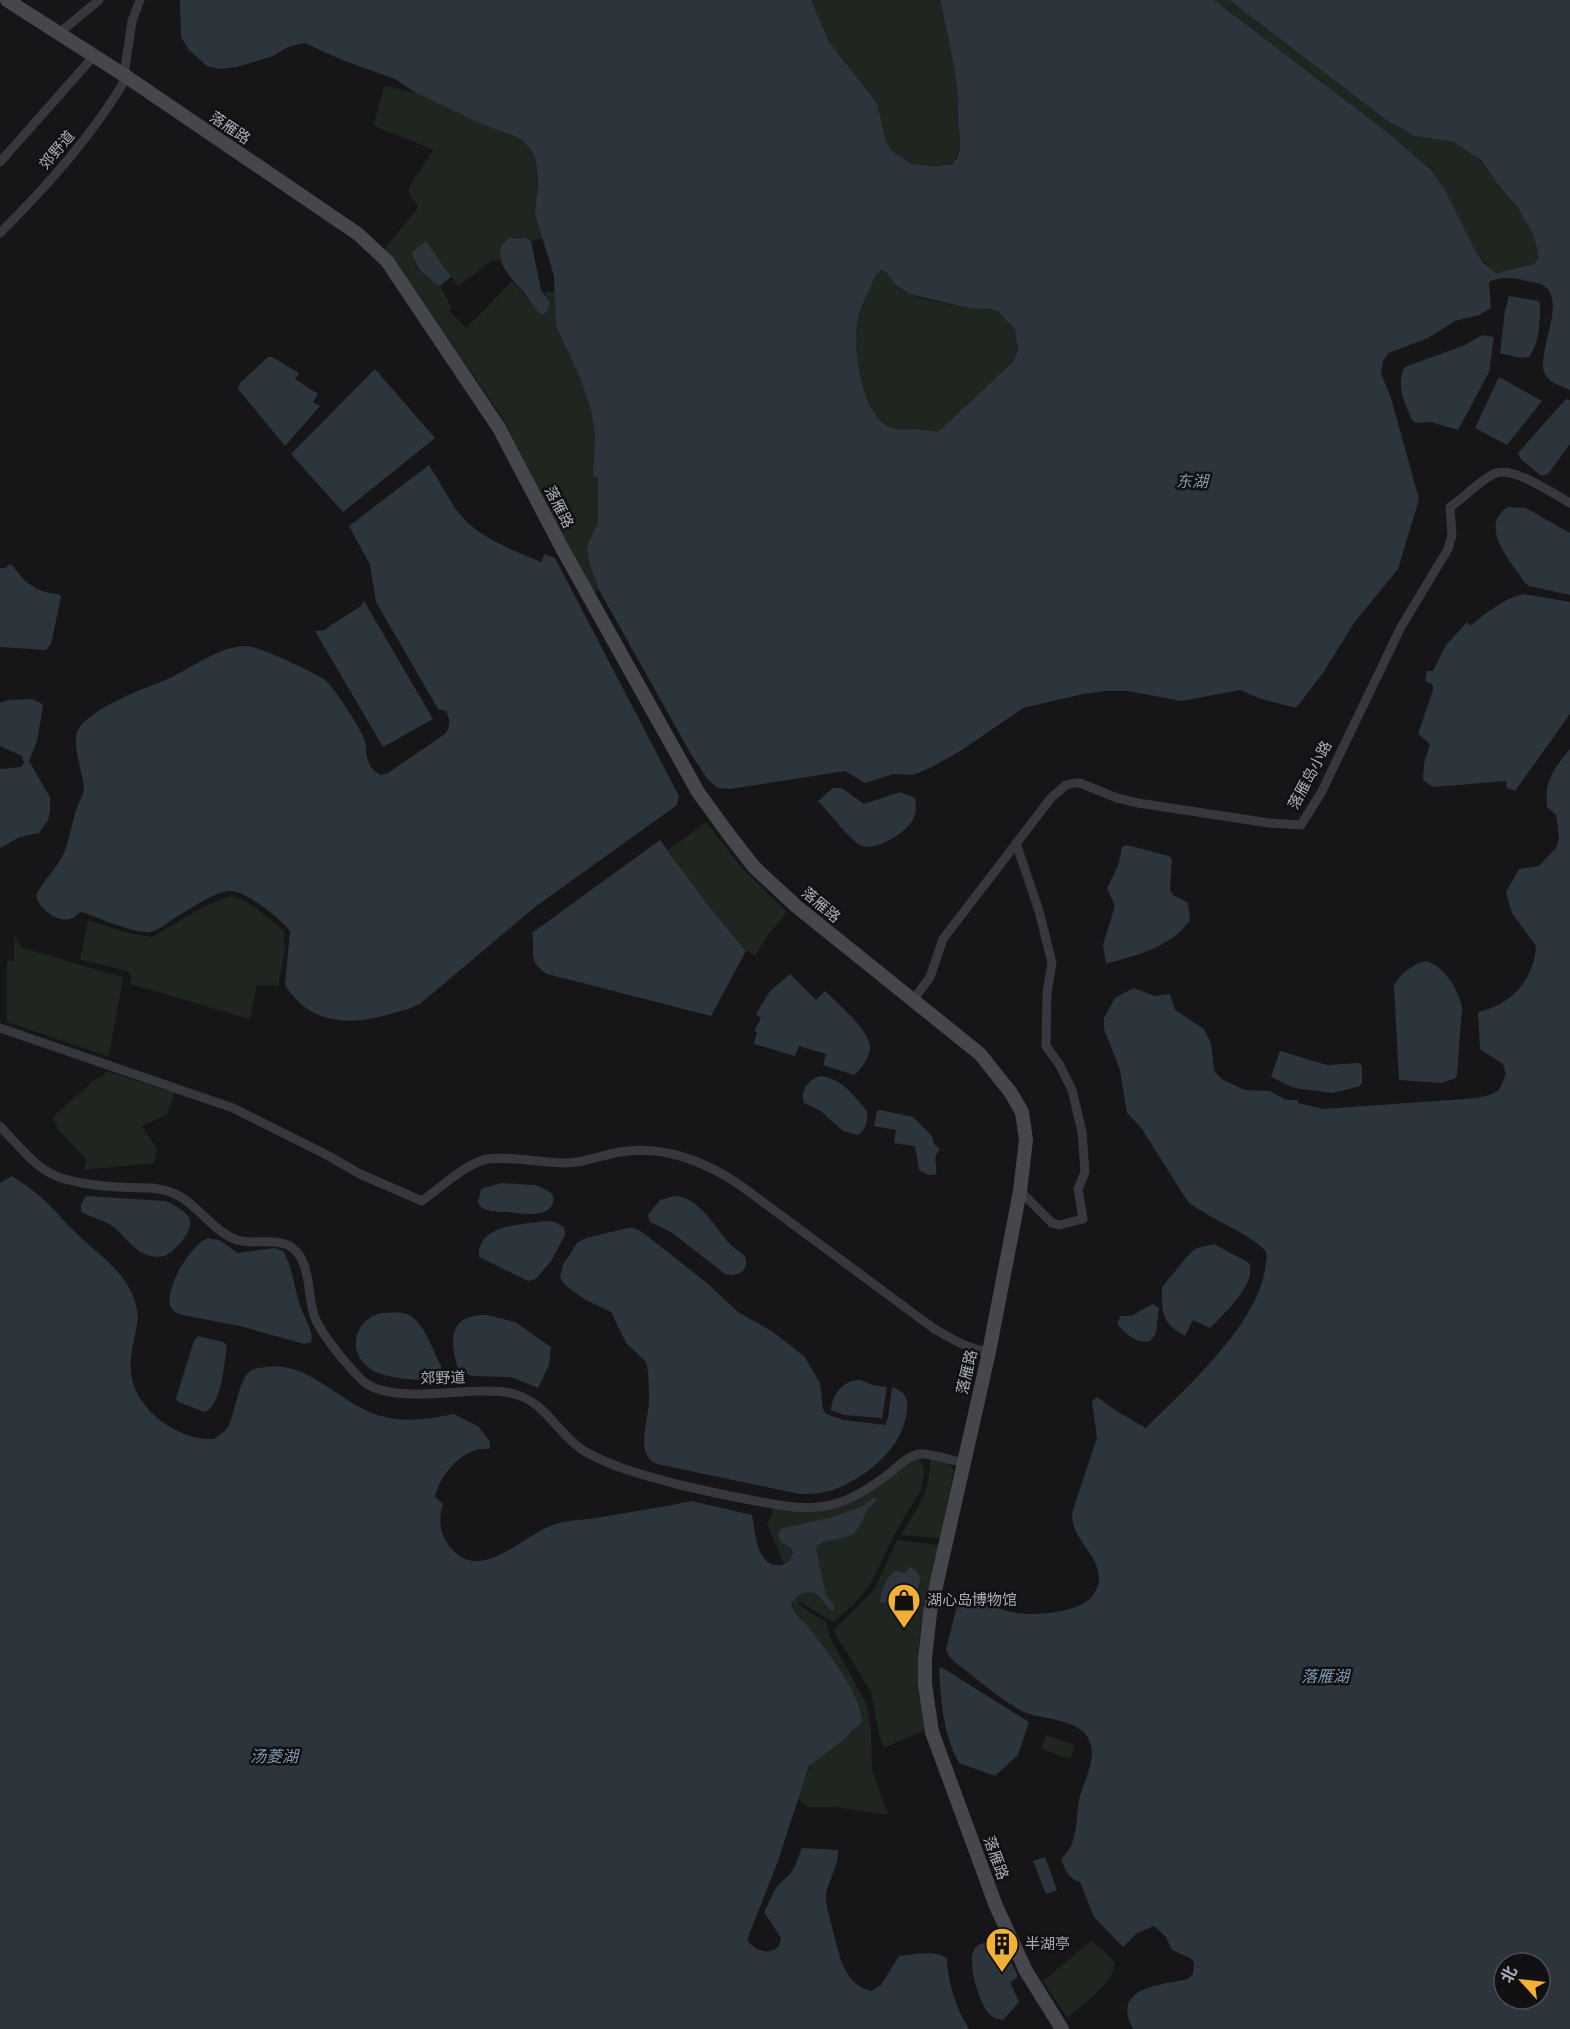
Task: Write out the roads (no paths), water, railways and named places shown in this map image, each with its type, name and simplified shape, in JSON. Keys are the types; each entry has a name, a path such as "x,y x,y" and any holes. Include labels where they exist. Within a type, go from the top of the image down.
{"street":[{"name":"落雁路","path":"7,0 126,76 358,234 387,261 500,428 569,561 698,792 754,867 828,933 980,1054 1018,1103 1026,1132 1020,1191 989,1352 927,1631 925,1684 928,1713 933,1732 1002,1920 1026,1971 1062,2029"},
{"path":"58,34 99,0"},
{"name":"郊野道","path":"0,233 51,181 107,111 126,76 132,21 140,0"},
{"path":"0,162 93,57"},
{"name":"落雁岛小路","path":"913,1000 930,977 943,939 1016,843 1052,798 1066,785 1080,783 1117,798 1138,803 1269,823 1300,825 1321,793 1397,635 1448,549 1452,535 1450,507 1496,473 1506,472 1523,478 1570,503"},
{"path":"1016,843 1040,911 1052,963 1047,993 1046,1046 1072,1090 1082,1132 1085,1172 1078,1189 1083,1219 1059,1225 1052,1223 1020,1191"},
{"path":"0,1029 233,1108 360,1174 422,1201 465,1170 486,1159 567,1163 640,1149 685,1158 713,1168 740,1185 933,1328 974,1350 989,1352"},
{"name":"郊野道","path":"0,1126 50,1173 73,1180 110,1186 167,1191 182,1198 232,1237 246,1242 276,1242 289,1246 297,1253 305,1268 314,1313 321,1327 353,1370 366,1383 384,1390 408,1393 503,1392 517,1394 542,1410 581,1449 614,1466 636,1474 726,1496 790,1507 813,1509 846,1501 867,1490 909,1458 919,1454 964,1463"}],"water":[{"name":"东湖","path":"180,0 811,0 829,42 877,103 886,141 891,150 911,164 937,166 952,164 960,149 957,84 940,0 1214,0 1387,132 1431,170 1445,190 1477,254 1496,273 1534,264 1539,257 1534,236 1518,208 1481,160 1453,142 1415,136 1389,122 1229,0 1570,0 1570,390 1551,381 1544,372 1544,352 1553,303 1550,293 1544,286 1533,282 1508,278 1489,282 1491,308 1479,315 1455,321 1428,338 1389,353 1383,361 1381,373 1391,398 1419,499 1398,569 1354,623 1323,673 1296,708 1258,698 1241,690 1181,701 1128,691 1083,694 1023,708 962,750 913,775 893,774 865,783 845,771 730,789 718,788 708,780 691,754 599,590 589,562 588,543 598,523 598,478 593,476 595,435 591,410 581,380 556,326 554,276 535,214 538,186 536,161 532,151 517,137 479,123 416,93 395,79 342,60 305,43 288,47 273,56 237,67 220,69 207,66 189,50 181,37","holes":["881,270 886,272 896,285 909,294 968,308 998,311 1015,330 1018,349 1013,362 939,431 900,430 888,427 876,416 864,390 856,344 858,319 875,276"]},
{"path":"509,238 525,238 531,241 541,290 549,301 549,308 544,315 539,313 504,268 500,252"},
{"path":"426,241 451,277 440,286 422,272 413,258 412,252"},
{"path":"1509,296 1539,301 1540,304 1537,338 1529,357 1520,358 1500,353"},
{"path":"1482,335 1494,337 1489,372 1458,430 1431,422 1416,423 1413,421 1404,402 1401,387 1405,367 1465,345"},
{"path":"268,357 272,357 299,373 295,379 318,394 313,402 320,406 285,446 238,389 240,383"},
{"path":"375,369 435,438 343,512 291,454"},
{"path":"1499,377 1542,401 1507,445 1475,428"},
{"path":"1566,399 1570,400 1570,444 1548,474 1541,476 1521,459 1518,453"},
{"path":"429,465 458,512 475,529 508,548 541,562 545,554 555,558 679,796 677,805 535,907 421,1003 406,1010 375,1018 345,1021 332,1019 318,1015 295,998 285,985 290,931 262,906 237,892 224,892 210,898 152,932 124,927 82,912 65,920 48,913 37,900 36,895 65,851 84,790 76,742 78,730 85,721 107,706 172,677 208,657 236,647 253,647 286,660 325,680 340,698 363,736 371,767 381,775 388,773 445,734 449,722 446,711 438,709 376,602 370,565 349,526"},
{"path":"1508,507 1526,508 1570,533 1570,595 1529,586 1512,565 1496,534 1499,515"},
{"path":"10,564 32,586 61,597 51,644 46,650 0,647 0,568 5,568"},
{"path":"1524,594 1570,602 1570,714 1515,791 1507,788 1506,781 1433,787 1423,780 1424,764 1430,744 1418,734 1433,690 1433,685 1425,681 1427,671 1433,671 1446,645 1467,622 1470,626 1502,602"},
{"path":"364,601 433,719 383,747 315,631 325,630 361,606"},
{"path":"32,699 43,706 37,741 29,761 50,797 50,813 39,833 20,837 0,848 0,769 21,767 24,763 22,756 0,746 0,703"},
{"name":"落雁湖","path":"1570,749 1570,2029 1133,2029 1128,2015 1128,2004 1133,1996 1153,1986 1188,1979 1193,1974 1194,1962 1172,1950 1166,1937 1154,1926 1137,1933 1123,1947 1094,1917 1080,1882 1073,1879 1066,1870 1061,1859 1074,1839 1079,1800 1091,1760 1091,1746 1087,1737 1072,1725 1029,1714 1013,1706 955,1662 946,1649 958,1602 963,1597 979,1599 1015,1613 1035,1614 1067,1610 1084,1603 1091,1597 1099,1579 1098,1569 1076,1531 1073,1510 1097,1438 1092,1401 1097,1397 1146,1428 1199,1375 1234,1333 1249,1312 1265,1269 1267,1257 1265,1250 1188,1202 1140,1126 1127,1113 1120,1070 1104,1029 1104,1018 1115,998 1133,988 1155,996 1170,994 1175,1010 1204,1029 1211,1043 1214,1071 1223,1080 1245,1090 1270,1091 1286,1100 1298,1100 1298,1103 1323,1109 1478,1098 1492,1094 1499,1090 1506,1074 1503,1064 1480,1049 1478,1012 1490,1009 1510,997 1518,990 1531,970 1536,946 1512,913 1506,892 1519,869 1539,866 1556,848 1559,838 1556,815 1547,807 1546,798 1551,775"},
{"path":"833,788 842,788 864,804 900,792 915,798 915,815 908,826 896,836 881,844 866,847 855,842 818,801"},
{"path":"660,840 711,909 746,951 711,1016 547,974 534,960 532,933"},
{"path":"1127,845 1169,856 1172,859 1170,890 1173,895 1188,903 1190,920 1182,930 1163,944 1141,954 1106,964 1103,945 1115,906 1107,888 1118,866 1122,847"},
{"path":"1425,961 1432,963 1445,973 1458,994 1462,1009 1457,1075 1456,1078 1441,1083 1399,1080 1394,985 1407,970"},
{"path":"790,974 816,1000 825,991 864,1032 870,1050 860,1070 854,1075 823,1065 826,1054 799,1046 795,1056 754,1044 757,1032 754,1031 761,1018 756,1014 770,991"},
{"path":"1280,1051 1327,1065 1359,1063 1362,1066 1362,1083 1360,1086 1333,1093 1294,1088 1271,1077"},
{"path":"821,1076 842,1084 867,1111 866,1125 858,1135 843,1131 821,1111 804,1103 803,1094 806,1086"},
{"path":"877,1111 913,1117 932,1136 934,1144 940,1149 935,1160 935,1175 928,1175 919,1170 915,1146 894,1143 896,1130 874,1126"},
{"name":"汤菱湖","path":"12,1176 46,1202 123,1278 135,1302 138,1317 131,1359 134,1386 149,1410 160,1420 186,1435 214,1439 225,1431 245,1377 254,1370 265,1367 296,1370 352,1403 381,1416 408,1420 454,1414 478,1426 490,1442 490,1448 478,1449 455,1462 440,1482 435,1497 443,1504 440,1524 447,1543 459,1556 472,1561 486,1560 500,1555 555,1524 691,1501 752,1515 761,1554 772,1564 780,1565 785,1564 793,1553 791,1548 780,1542 778,1533 782,1528 833,1517 876,1498 853,1535 821,1543 816,1549 826,1595 834,1605 834,1610 830,1610 814,1593 799,1595 791,1603 796,1614 825,1649 850,1687 857,1700 862,1722 841,1742 809,1766 778,1861 747,1940 755,1948 761,1950 776,1949 781,1938 764,1912 777,1886 794,1868 802,1848 838,1850 837,1862 827,1888 826,1898 837,1946 848,1974 854,1982 871,1991 881,1985 899,1956 924,1953 943,1956 947,1959 951,1987 960,2013 969,2029 0,2029 0,1183"},
{"path":"501,1183 535,1185 553,1195 553,1203 550,1208 537,1214 496,1212 480,1206 478,1202 481,1189"},
{"path":"86,1196 165,1201 186,1214 190,1220 189,1230 182,1241 168,1254 157,1257 145,1254 134,1247 111,1225 81,1212 81,1204"},
{"path":"674,1196 699,1207 730,1244 745,1256 746,1265 742,1272 734,1275 725,1274 671,1232 650,1222 648,1215 660,1200"},
{"path":"555,1222 564,1227 565,1235 551,1261 536,1279 528,1281 479,1257 480,1246 493,1232 513,1225"},
{"path":"628,1228 642,1232 707,1283 738,1312 773,1332 804,1356 820,1383 823,1409 826,1414 844,1420 885,1425 892,1387 903,1393 907,1406 904,1424 892,1448 861,1476 838,1488 819,1493 800,1494 657,1464 650,1459 644,1444 649,1407 646,1362 626,1343 611,1312 584,1299 566,1286 560,1278 563,1265 577,1243 586,1238"},
{"path":"208,1238 219,1240 238,1253 275,1248 283,1251 311,1332 311,1342 304,1344 240,1326 182,1315 173,1310 170,1299 171,1290 180,1268 194,1249"},
{"path":"1214,1244 1249,1263 1249,1280 1238,1298 1210,1328 1193,1320 1185,1336 1171,1327 1164,1316 1162,1287 1191,1252 1197,1248"},
{"path":"1153,1304 1159,1308 1156,1333 1150,1341 1136,1340 1118,1325 1121,1316 1131,1316"},
{"path":"381,1313 406,1314 414,1318 428,1338 441,1366 441,1373 437,1379 394,1377 378,1373 364,1363 356,1347 356,1338 364,1323"},
{"path":"487,1315 515,1322 551,1347 549,1365 538,1388 511,1377 471,1376 458,1369 453,1348 455,1330 465,1319"},
{"path":"198,1336 223,1342 227,1346 219,1392 211,1408 205,1412 178,1402 176,1398 194,1341"},
{"path":"860,1380 887,1387 882,1418 844,1415 831,1410 836,1393 843,1385"},
{"path":"911,1567 921,1579 917,1592 909,1601 880,1602 882,1589 889,1577 895,1571 905,1572"},
{"path":"941,1667 1029,1722 1018,1755 995,1776 959,1763 949,1741 944,1718 939,1669"},
{"path":"1045,1857 1057,1890 1046,1894 1033,1861"},
{"path":"994,1941 1002,1944 1017,1974 1017,1978 1010,1982 1019,2002 1003,2020 990,2015 987,2011 980,1998 973,1970 973,1953 976,1947"}],"place":[{"name":"湖心岛博物馆","path":"904,1629"},
{"name":"半湖亭","path":"1002,1973"}]}
